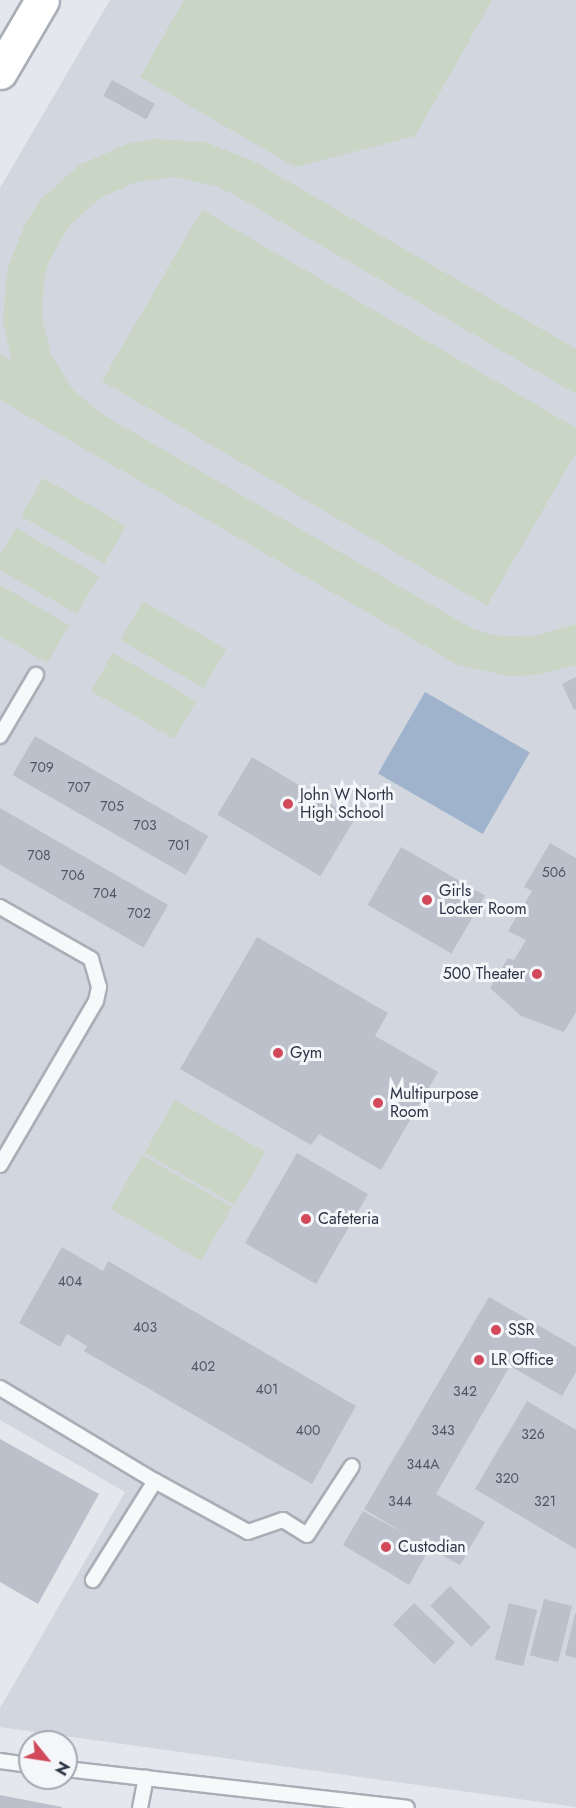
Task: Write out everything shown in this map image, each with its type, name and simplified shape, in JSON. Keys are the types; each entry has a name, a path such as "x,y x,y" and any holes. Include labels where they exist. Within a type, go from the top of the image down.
{"main road":[{"path":"0,72 42,0"}],"lane":[{"path":"0,736 36,675"},
{"path":"0,907 91,959 99,987 96,1001 0,1165"},
{"path":"0,1388 155,1481 248,1532 283,1520 307,1535 352,1466"},
{"path":"93,1580 155,1481"},
{"path":"0,1761 18,1763"},
{"path":"78,1770 313,1803 407,1808"},
{"path":"140,1808 146,1778"}],"shaded area":[{"name":"John W North High School","path":"110,0 576,0 576,1807 78,1738 78,1730 22,1730 0,1727 0,1708 125,1492 0,1420 0,188"}],"green space":[{"path":"184,0 492,0 415,136 295,167 140,77"},
{"path":"153,139 205,142 253,161 576,349 576,394 233,194 215,186 176,177 136,182 100,198 70,225 50,259 44,278 42,319 52,357 74,391 105,416 473,629 492,635 532,637 576,624 576,665 536,675 509,676 458,665 0,400 0,355 12,361 3,322 7,270 26,222 40,200 79,165 127,144"},
{"path":"202,210 576,428 576,453 487,606 102,381"},
{"path":"43,478 126,526 104,564 21,516"},
{"path":"16,528 99,576 77,614 0,570 0,555"},
{"path":"0,585 69,625 47,663 0,636"},
{"path":"143,601 226,649 204,688 120,640"},
{"path":"113,653 196,701 174,739 91,691"},
{"path":"175,1100 265,1152 235,1205 144,1153"},
{"path":"142,1155 232,1207 201,1261 111,1209"}],"water":[{"path":"425,692 530,752 483,834 378,773"}],"building":[{"path":"112,80 155,104 146,119 103,96"},
{"path":"576,677 576,709 574,710 562,684"},
{"path":"35,736 208,836 186,875 12,775"},
{"path":"252,757 355,819 320,876 217,814"},
{"path":"0,808 168,905 144,947 0,865"},
{"name":"500 Theater","path":"550,843 576,858 576,1012 564,1032 521,1016 490,988 508,958 514,960 526,940 508,931 532,891 524,887"},
{"name":"Girls Locker Room","path":"401,847 485,896 452,954 368,905"},
{"name":"Gym","path":"257,937 388,1013 375,1036 438,1072 381,1170 319,1134 311,1145 180,1069"},
{"name":"Cafeteria","path":"297,1153 368,1194 316,1284 245,1243"},
{"path":"62,1247 103,1271 108,1261 356,1406 312,1484 84,1351 87,1346 67,1334 60,1347 19,1323"},
{"path":"489,1297 576,1347 576,1372 562,1396 510,1366 436,1494 485,1522 460,1565 418,1542 429,1549 409,1585 343,1545 363,1511 407,1535 364,1509"},
{"path":"527,1401 576,1430 576,1549 475,1489"},
{"path":"0,1439 99,1494 38,1604 0,1582"},
{"path":"450,1586 491,1627 471,1647 430,1606"},
{"path":"544,1599 572,1606 558,1662 530,1655"},
{"path":"414,1603 455,1643 434,1664 393,1625"},
{"path":"509,1603 537,1610 523,1666 495,1659"},
{"path":"576,1614 576,1658 565,1655"},
{"path":"0,1795 62,1807 62,1808 0,1808"}],"place":[{"name":"John W North High School","path":"288,804"},
{"name":"Girls Locker Room","path":"427,900"},
{"name":"500 Theater","path":"537,974"},
{"name":"Gym","path":"278,1053"},
{"name":"Multipurpose Room","path":"378,1103"},
{"name":"Cafeteria","path":"306,1219"},
{"name":"SSR","path":"496,1330"},
{"name":"LR Office","path":"479,1360"},
{"name":"Custodian","path":"386,1547"}]}
